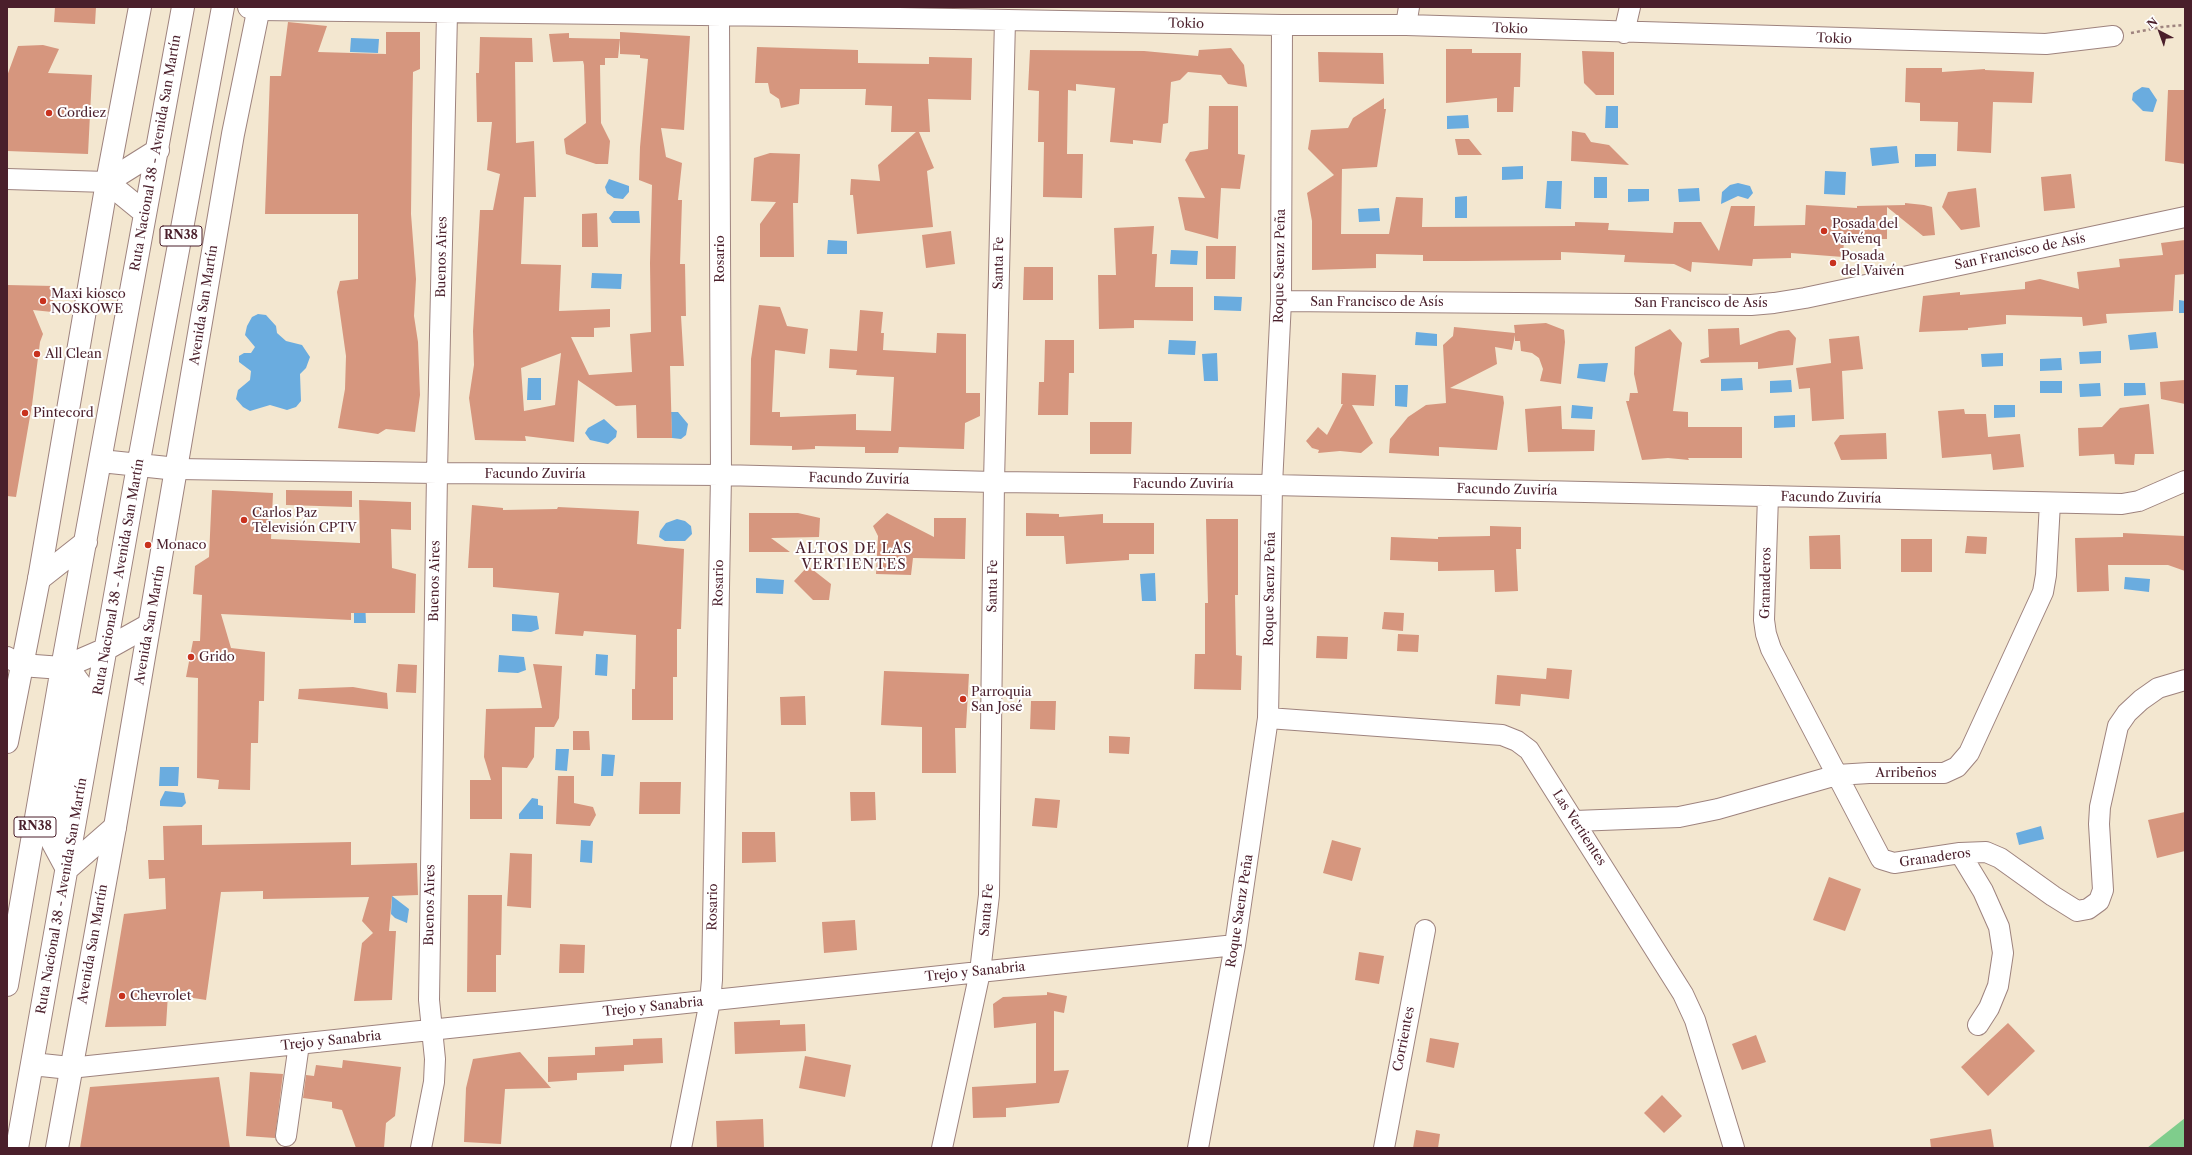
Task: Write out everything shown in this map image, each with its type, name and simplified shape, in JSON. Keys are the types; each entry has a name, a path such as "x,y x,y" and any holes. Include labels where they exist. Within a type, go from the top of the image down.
{"main road":[{"path":"7,742 12,662 39,579 107,182 140,7"},
{"name":"Ruta Nacional 38 - Avenida San Martín","path":"7,985 62,668 183,7"},
{"name":"Ruta Nacional 38 - Avenida San Martín","path":"17,1148 138,466 224,7"},
{"name":"Avenida San Martín","path":"57,1148 70,1068 115,827 255,8"},
{"path":"107,182 158,150"},
{"path":"107,182 145,213"},
{"path":"101,461 138,466 177,468"},
{"path":"39,579 86,542"},
{"path":"62,668 106,649 149,624"},
{"path":"12,662 62,668 76,677 80,689 53,843 67,869 115,827"},
{"path":"32,1064 70,1068"}],"street":[{"path":"1624,33 1630,7"},
{"name":"Tokio","path":"255,8 448,13 719,16 790,12 1005,20 1282,25 1408,16 1624,33 2046,44 2113,36"},
{"name":"Buenos Aires","path":"421,1148 434,1082 436,1058 434,1030 429,1000 437,474 448,13"},
{"name":"Rosario","path":"681,1148 710,1001 712,980 721,475 719,16"},
{"name":"Santa Fe","path":"942,1148 980,972 989,895 994,482 1005,20"},
{"name":"Roque Saenz Peña","path":"1198,1148 1235,945 1268,718 1272,484 1281,301 1282,25"},
{"path":"7,179 107,182"},
{"name":"San Francisco de Asís","path":"1281,301 1743,305 1813,296 2185,217"},
{"name":"Facundo Zuviría","path":"177,468 437,474 721,475 994,482 1272,484 2122,504 2139,501 2185,481"},
{"name":"Granaderos","path":"1768,496 1764,620 1766,634 1771,649 1881,859 1894,863 1960,853 1986,852 2000,858 2053,896 2077,911 2088,909 2099,901 2103,890 2099,824 2100,807 2118,726 2127,713 2152,692 2158,688 2185,680"},
{"name":"Arribeños","path":"1575,821 1679,817 1718,809 1837,775 1869,773 1944,773 1957,767 1969,753 2043,592 2046,575 2050,503"},
{"name":"Las Vertientes","path":"1268,718 1502,735 1517,741 1529,750 1683,994 1695,1020 1734,1148"},
{"path":"1960,853 1983,891 1999,927 2003,953 1998,986 1989,1008 1978,1025"},
{"name":"Corrientes","path":"1384,1148 1425,930"},
{"name":"Trejo y Sanabria","path":"70,1068 1235,945"},
{"path":"286,1136 299,1044"}],"path":[{"path":"2113,36 2162,27 2185,25"}],"green space":[{"path":"2185,1118 2185,1148 2147,1148"}],"water":[{"path":"351,38 379,39 378,53 350,52"},
{"path":"2142,87 2149,88 2157,100 2153,112 2143,111 2132,100 2133,93"},
{"path":"1606,106 1618,106 1618,128 1605,128"},
{"path":"1468,115 1469,128 1447,129 1447,116"},
{"path":"1897,146 1899,163 1872,166 1870,148"},
{"path":"1915,154 1936,154 1936,166 1915,167"},
{"path":"1523,166 1523,179 1502,180 1502,167"},
{"path":"1825,171 1846,172 1845,195 1824,194"},
{"path":"1594,177 1607,177 1607,198 1594,198"},
{"path":"609,179 629,186 629,192 623,199 614,198 607,193 605,187"},
{"path":"1547,181 1562,181 1561,209 1545,208"},
{"path":"1738,183 1750,186 1753,193 1748,199 1738,196 1721,204 1722,192 1730,185"},
{"path":"1699,188 1700,201 1679,202 1678,189"},
{"path":"1628,189 1649,189 1649,201 1628,202"},
{"path":"1467,196 1467,218 1455,218 1455,197"},
{"path":"1379,208 1380,221 1359,222 1358,209"},
{"path":"614,211 639,211 640,223 612,223 609,218"},
{"path":"828,240 847,241 847,254 827,254"},
{"path":"1171,250 1198,251 1197,265 1170,264"},
{"path":"592,273 622,274 621,289 591,288"},
{"path":"1214,296 1242,297 1241,311 1214,310"},
{"path":"2179,300 2185,301 2185,313 2179,313"},
{"path":"258,314 266,315 276,326 277,333 286,341 302,345 310,357 306,368 300,374 301,401 296,407 287,410 270,405 250,411 243,407 236,399 238,390 250,380 251,371 239,362 239,356 244,353 251,353 255,347 245,335 247,326 252,317"},
{"path":"1416,332 1437,334 1437,346 1415,345"},
{"path":"2156,332 2158,348 2130,350 2128,335"},
{"path":"1169,340 1196,341 1195,355 1168,354"},
{"path":"2101,351 2101,363 2080,364 2079,352"},
{"path":"1217,353 1218,381 1204,381 1202,354"},
{"path":"2003,353 2003,366 1982,367 1981,354"},
{"path":"2061,358 2062,370 2040,371 2040,359"},
{"path":"1608,363 1605,382 1577,378 1579,364"},
{"path":"528,378 541,378 541,400 527,400"},
{"path":"1742,378 1743,390 1721,391 1721,379"},
{"path":"1791,380 1792,392 1770,393 1770,381"},
{"path":"2040,381 2062,381 2062,393 2040,393"},
{"path":"2100,383 2101,396 2080,397 2079,384"},
{"path":"2124,383 2145,383 2146,395 2124,396"},
{"path":"1395,385 1408,385 1407,407 1395,406"},
{"path":"1572,405 1593,407 1592,419 1571,418"},
{"path":"1994,405 2015,405 2015,417 1994,418"},
{"path":"671,412 678,412 688,424 686,435 681,439 672,438"},
{"path":"1795,415 1795,427 1774,428 1774,416"},
{"path":"604,419 617,431 616,437 608,444 590,440 585,433 588,428"},
{"path":"677,519 685,521 691,526 692,534 685,541 665,541 659,537 660,531 666,523"},
{"path":"1155,573 1156,601 1142,601 1140,574"},
{"path":"2125,577 2150,579 2149,592 2124,589"},
{"path":"756,578 784,580 783,594 756,593"},
{"path":"354,600 365,600 366,623 354,623"},
{"path":"512,614 537,616 539,629 531,632 512,631"},
{"path":"596,654 608,655 607,676 595,675"},
{"path":"499,655 524,657 526,670 518,673 498,672"},
{"path":"556,749 569,749 567,771 555,770"},
{"path":"602,754 615,755 613,776 601,776"},
{"path":"160,767 179,767 178,786 159,786"},
{"path":"165,791 184,793 186,803 182,807 160,806 160,801"},
{"path":"532,798 538,799 538,805 543,806 543,819 519,819 519,814"},
{"path":"2041,826 2044,839 2019,845 2016,833"},
{"path":"581,840 593,841 592,863 580,862"},
{"path":"392,896 409,909 407,923 395,918 391,914"}],"building":[{"path":"55,7 96,7 95,24 54,22"},
{"path":"288,22 327,26 318,52 386,54 386,32 420,32 420,69 413,72 412,124 411,214 416,279 414,316 418,342 420,395 415,432 386,429 378,434 338,428 345,389 346,356 337,292 340,281 358,279 358,214 265,214 270,76 281,76"},
{"path":"620,32 690,36 684,130 661,128 666,157 682,163 678,200 682,200 680,264 685,264 686,316 681,316 684,366 670,366 672,438 637,438 636,405 616,406 578,380 574,442 525,436 526,441 475,440 469,398 474,365 473,331 480,210 493,210 500,174 487,170 492,122 477,122 476,73 479,73 480,37 532,38 533,62 515,62 516,143 534,141 536,197 524,197 521,264 561,265 559,311 610,309 610,327 594,328 594,337 571,337 589,375 632,372 630,334 651,332 650,263 652,185 639,180 640,147 648,59 640,58 640,55 620,54","holes":["561,353 555,405 524,411 521,368"]},
{"path":"569,33 569,38 620,39 618,58 605,58 605,65 600,65 601,123 610,141 608,164 596,164 566,154 564,139 586,123 584,65 583,61 553,62 549,34"},
{"name":"Cordiez","path":"43,45 59,49 48,73 92,75 88,154 7,151 7,76 18,46"},
{"path":"757,47 858,50 858,63 929,64 929,57 972,58 971,100 928,99 930,132 919,132 934,168 927,171 933,227 857,234 853,195 850,195 851,179 880,181 878,165 916,132 891,132 892,106 865,105 866,89 800,89 799,104 781,108 779,99 770,93 768,83 755,83"},
{"path":"1231,48 1244,65 1247,87 1228,84 1221,75 1188,72 1180,80 1171,82 1168,123 1163,124 1161,143 1133,140 1133,144 1110,142 1115,88 1076,84 1076,91 1068,90 1067,154 1083,154 1082,198 1043,197 1044,142 1038,142 1039,91 1028,90 1030,50 1144,51 1198,56 1199,50"},
{"path":"1446,49 1472,49 1472,53 1521,53 1520,87 1514,87 1513,112 1497,112 1497,98 1446,103"},
{"path":"1582,51 1614,52 1614,95 1596,95 1584,83"},
{"path":"1318,52 1383,53 1384,84 1319,82"},
{"path":"1906,68 1942,68 1942,72 1985,69 2034,72 2032,103 1993,102 1991,153 1957,151 1958,122 1920,121 1920,103 1905,102"},
{"path":"2168,90 2185,90 2185,164 2165,161"},
{"path":"1384,98 1384,109 1386,109 1377,167 1342,169 1341,234 1389,234 1396,197 1423,198 1422,227 1575,226 1575,222 1609,223 1608,230 1673,233 1674,222 1701,222 1719,251 1731,206 1755,206 1754,226 1805,225 1806,205 1857,208 1857,206 1905,205 1905,203 1924,205 1932,207 1935,235 1923,236 1887,207 1887,239 1844,239 1843,257 1791,253 1791,258 1753,259 1752,266 1692,262 1691,272 1674,264 1624,262 1625,255 1561,252 1561,260 1423,261 1423,255 1376,254 1376,268 1312,270 1312,221 1307,193 1334,175 1308,149 1311,130 1348,128 1353,118"},
{"path":"1209,106 1238,106 1238,154 1245,155 1240,189 1221,188 1218,239 1185,230 1178,197 1205,198 1185,160 1190,152 1208,149"},
{"path":"1572,131 1585,133 1591,142 1609,145 1629,165 1571,161"},
{"path":"1455,139 1469,139 1482,155 1458,155"},
{"path":"770,153 800,154 798,203 793,203 794,257 760,257 760,224 776,202 751,201 754,158"},
{"path":"2071,174 2075,208 2044,211 2041,177"},
{"path":"1976,188 1980,227 1961,230 1942,207 1948,192"},
{"path":"597,213 598,247 582,247 582,214"},
{"path":"1154,226 1152,254 1157,254 1155,287 1193,287 1193,321 1134,320 1134,328 1099,329 1098,275 1116,275 1114,228"},
{"path":"951,231 955,264 926,268 922,235"},
{"path":"2185,240 2185,274 2175,275 2173,311 2106,314 2107,323 2083,326 2082,317 2006,315 2006,324 1968,328 1968,330 1919,332 1923,296 1960,292 1960,295 2025,289 2025,282 2040,279 2079,289 2077,272 2120,267 2119,259 2163,255 2161,243"},
{"path":"1206,246 1236,246 1235,279 1206,279"},
{"path":"1024,267 1053,267 1053,300 1023,300"},
{"path":"7,285 54,286 52,312 33,310 43,334 40,342 32,405 16,497 7,496"},
{"path":"759,305 780,307 787,326 808,329 805,354 775,350 772,412 780,412 780,417 856,414 856,430 891,431 894,377 856,375 857,370 829,368 830,349 857,351 860,310 883,312 881,333 884,333 883,350 936,353 937,333 966,334 966,393 980,393 980,416 965,423 964,449 899,447 898,453 865,453 865,447 815,446 815,449 792,450 792,446 750,445 751,359"},
{"path":"1546,323 1564,330 1565,342 1561,384 1540,381 1543,369 1539,358 1532,353 1521,351 1520,341 1515,341 1515,335 1512,350 1495,347 1497,364 1450,388 1503,396 1504,403 1497,450 1439,447 1439,456 1389,453 1390,439 1408,417 1426,405 1446,403 1443,345 1453,336 1454,327 1515,333 1514,325"},
{"path":"1739,328 1740,345 1779,331 1789,330 1796,338 1793,365 1758,369 1758,362 1701,363 1700,360 1709,357 1708,329"},
{"path":"1670,329 1682,343 1673,411 1688,412 1688,427 1742,427 1742,458 1688,458 1689,460 1668,458 1642,460 1626,401 1629,401 1630,393 1638,393 1634,374 1635,347"},
{"path":"1859,336 1863,369 1842,371 1844,419 1812,421 1810,388 1799,389 1796,368 1831,363 1829,339"},
{"path":"1045,340 1074,340 1074,373 1069,373 1068,415 1038,415 1039,382 1044,382"},
{"path":"1342,373 1376,375 1374,406 1352,405 1373,443 1361,453 1340,451 1318,453 1319,450 1312,448 1306,441 1318,427 1327,435 1343,404 1341,404"},
{"path":"2185,380 2185,404 2161,399 2160,382"},
{"path":"2149,404 2154,454 2135,454 2134,465 2115,464 2114,454 2079,456 2078,428 2102,427 2120,408"},
{"path":"1561,406 1562,429 1595,430 1594,451 1528,452 1525,409"},
{"path":"1964,409 1965,414 1986,414 1988,437 2020,434 2024,467 1993,470 1991,454 1942,458 1938,411"},
{"path":"1090,422 1132,422 1131,454 1090,454"},
{"path":"1886,433 1887,459 1841,460 1834,443 1840,435"},
{"path":"212,490 273,493 271,539 360,543 359,500 411,502 411,530 391,529 392,568 416,574 415,613 351,613 351,620 221,614 231,648 265,652 264,701 259,701 258,743 251,743 250,790 218,789 219,780 197,778 198,678 186,677 193,641 200,641 202,595 193,594 195,566 209,557"},
{"path":"286,490 352,491 352,507 286,505"},
{"path":"472,505 503,508 503,510 557,509 558,507 639,511 637,544 684,549 681,629 677,629 677,677 673,677 673,720 632,720 632,689 635,689 636,635 584,631 583,636 555,634 559,593 493,587 493,568 468,568"},
{"path":"749,513 798,513 820,518 819,537 771,538 790,552 749,552"},
{"path":"887,513 934,537 934,518 966,518 965,559 913,558 911,575 876,574 878,536 873,526"},
{"path":"1026,513 1059,514 1059,517 1103,514 1103,523 1154,523 1154,554 1129,554 1129,560 1066,564 1064,536 1026,536"},
{"path":"1206,519 1238,519 1238,595 1235,595 1236,655 1242,656 1241,690 1194,689 1195,654 1205,654 1205,603 1208,603"},
{"path":"1490,526 1521,527 1521,549 1516,549 1518,591 1495,592 1494,570 1438,571 1438,562 1390,560 1391,537 1438,539 1438,537 1490,536"},
{"path":"2123,533 2185,536 2185,571 2168,565 2108,565 2109,591 2077,592 2075,538 2123,537"},
{"path":"1840,535 1841,569 1810,569 1809,536"},
{"path":"1967,536 1987,537 1986,554 1965,553"},
{"path":"1901,539 1932,539 1932,572 1901,572"},
{"path":"808,566 831,584 829,600 813,600 794,581"},
{"path":"1384,612 1404,613 1403,631 1382,629"},
{"path":"1398,634 1419,635 1418,652 1397,651"},
{"path":"1317,636 1348,637 1347,659 1316,658"},
{"path":"398,664 417,665 416,693 396,692"},
{"path":"533,664 562,666 559,718 554,727 535,727 534,757 527,768 502,767 502,819 470,819 470,780 491,780 484,757 486,709 542,708"},
{"path":"1547,668 1572,670 1569,699 1521,694 1520,706 1495,704 1497,675 1546,679"},
{"path":"884,671 969,674 966,728 955,728 956,773 922,773 922,727 881,725"},
{"path":"353,687 387,693 388,709 298,699 299,689"},
{"path":"805,696 806,725 781,725 780,697"},
{"path":"1031,701 1056,701 1055,730 1030,729"},
{"path":"573,731 589,731 590,750 573,750"},
{"path":"1109,736 1130,737 1129,754 1109,753"},
{"path":"558,776 574,776 574,803 593,807 596,815 590,826 556,824"},
{"path":"640,782 681,782 680,814 639,814"},
{"path":"850,792 875,792 876,820 851,821"},
{"path":"1035,798 1060,800 1057,828 1032,826"},
{"path":"2185,812 2185,851 2157,858 2148,820"},
{"path":"202,825 202,845 351,842 351,865 417,863 418,895 392,896 389,931 396,931 392,1000 354,1001 362,943 373,933 362,921 369,897 263,899 263,891 221,892 206,1000 168,994 166,1026 105,1027 124,914 166,909 165,878 149,879 148,860 164,860 163,826"},
{"path":"742,832 775,832 776,862 742,863"},
{"path":"1332,840 1361,848 1352,881 1323,873"},
{"path":"510,853 532,854 531,908 507,906"},
{"path":"1829,877 1861,889 1845,931 1813,920"},
{"path":"468,895 502,895 501,955 496,955 496,992 467,992"},
{"path":"855,920 857,950 824,953 822,922"},
{"path":"560,944 585,945 584,973 559,973"},
{"path":"1359,952 1384,956 1379,984 1355,980"},
{"path":"1047,992 1067,996 1064,1013 1054,1011 1054,1071 1069,1070 1059,1103 1006,1108 1006,1117 973,1118 972,1087 1036,1083 1036,1023 994,1028 993,1004 1003,997 1047,995"},
{"path":"780,1020 780,1025 805,1024 806,1051 735,1054 734,1022"},
{"path":"2008,1023 2035,1051 1988,1096 1961,1067"},
{"path":"1756,1035 1766,1062 1742,1070 1732,1044"},
{"path":"662,1038 663,1063 624,1065 624,1071 577,1073 577,1080 548,1082 548,1057 595,1055 595,1047 633,1045 633,1039"},
{"path":"1430,1038 1459,1043 1454,1068 1426,1062"},
{"path":"520,1052 551,1088 505,1089 501,1144 464,1142 466,1088 473,1059"},
{"path":"805,1056 851,1065 845,1097 799,1088"},
{"path":"343,1060 401,1067 395,1116 386,1123 384,1148 356,1148 342,1110 332,1108 332,1102 303,1098 306,1075 314,1076 316,1065 342,1068"},
{"path":"250,1072 283,1074 275,1138 246,1136"},
{"path":"219,1077 230,1148 80,1148 90,1087"},
{"path":"1662,1095 1682,1116 1664,1133 1644,1113"},
{"path":"763,1119 764,1148 717,1148 716,1121"},
{"path":"1991,1129 1994,1148 1931,1148 1930,1139"},
{"path":"1416,1130 1440,1134 1438,1148 1413,1148"}],"place":[{"name":"Cordiez","path":"49,113"},
{"name":"Posada del Vaivénq","path":"1824,231"},
{"name":"Posada del Vaivén","path":"1833,263"},
{"name":"Maxi kiosco NOSKOWE","path":"43,301"},
{"name":"All Clean","path":"37,354"},
{"name":"Pintecord","path":"25,413"},
{"name":"Carlos Paz Televisión CPTV","path":"244,520"},
{"name":"Monaco","path":"148,545"},
{"name":"Grido","path":"191,657"},
{"name":"Parroquia San José","path":"963,699"},
{"name":"Chevrolet","path":"122,996"}],"district":[{"name":"ALTOS DE LAS VERTIENTES","path":"854,558"}]}
